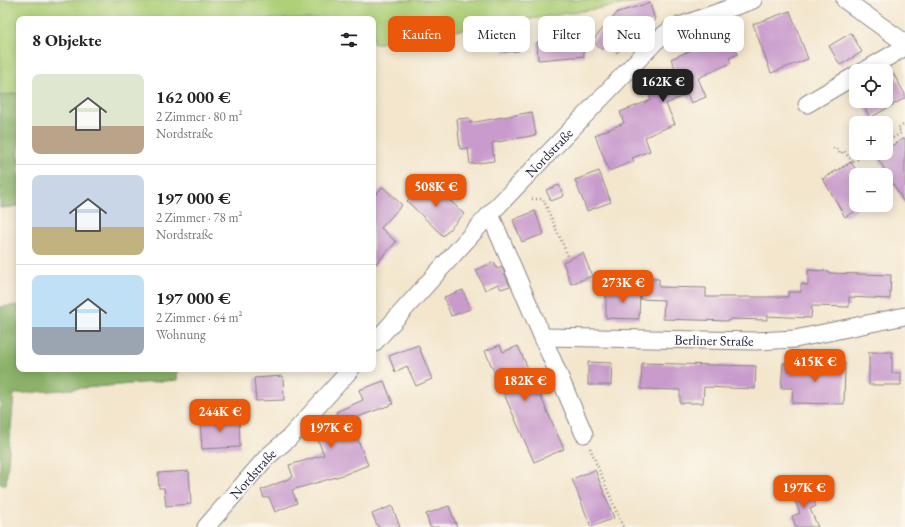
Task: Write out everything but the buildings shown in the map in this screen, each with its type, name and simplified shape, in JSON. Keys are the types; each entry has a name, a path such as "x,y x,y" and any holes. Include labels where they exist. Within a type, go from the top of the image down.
{"street":[{"name":"Nordstraße","path":"376,341 490,214 655,42 671,30 753,0"},
{"path":"845,0 905,42"},
{"path":"876,64 905,47"},
{"path":"807,104 849,80"},
{"path":"490,214 544,337 584,434"},
{"name":"Berliner Straße","path":"544,337 756,341 795,339 905,316"},
{"name":"Nordstraße","path":"206,527 267,457 289,438 348,372"}],"path":[{"path":"893,138 901,133 898,128 905,124"},
{"path":"833,148 836,148 840,154 844,152 853,162"},
{"path":"822,179 856,160"},
{"path":"532,199 543,199 568,256"},
{"path":"584,434 623,527"}],"green space":[{"path":"0,0 651,0 550,16 538,16 538,18 530,19 530,16 463,16 463,30 455,31 455,16 388,16 388,42 376,44 376,16 16,16 16,93 0,96"},
{"path":"16,93 16,206 0,208 0,96"},
{"path":"16,305 16,372 178,372 177,380 14,394 6,484 0,484 0,307"}]}
